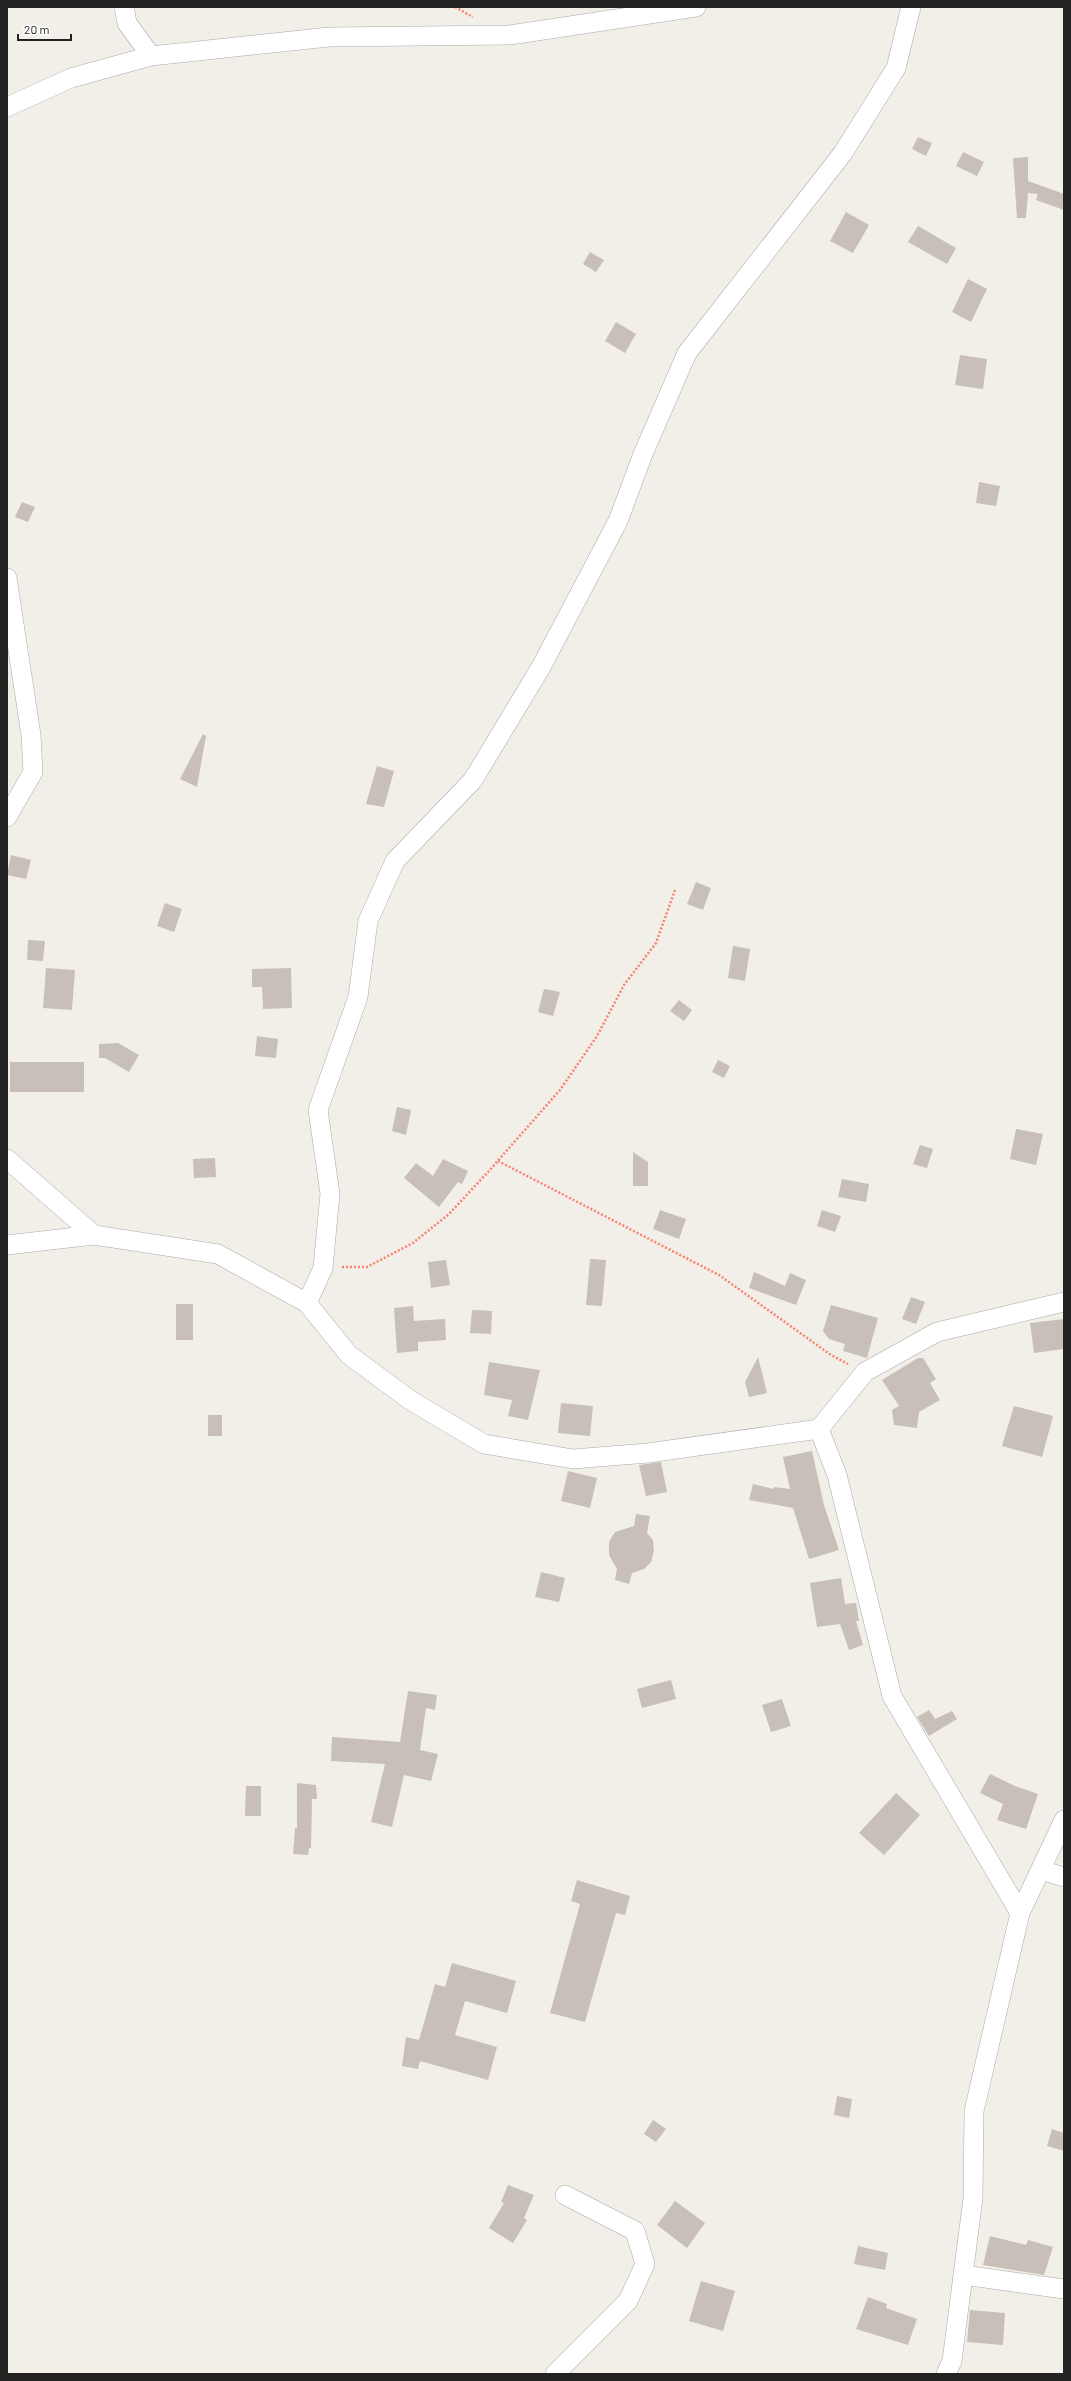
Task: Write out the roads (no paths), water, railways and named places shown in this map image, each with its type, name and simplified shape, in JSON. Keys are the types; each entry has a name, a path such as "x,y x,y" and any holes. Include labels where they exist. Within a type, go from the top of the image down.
{"street":[{"path":"124,7 127,24 151,56"},
{"path":"7,107 72,78 151,56 329,37 510,35 696,7"},
{"path":"307,1303 323,1268 330,1194 318,1110 358,997 368,921 395,861 477,773 541,667 618,521 643,454 687,353 843,154 896,68 912,7"},
{"path":"7,578 31,735 34,772 7,817"},
{"path":"7,1159 94,1235"},
{"path":"7,1245 94,1235 218,1254 307,1303 349,1355 410,1400 484,1444 573,1459 648,1453 818,1429 865,1372 937,1332 1064,1302"},
{"path":"818,1429 837,1475 892,1696 1020,1913"},
{"path":"946,2374 952,2361 973,2198 974,2111 1020,1913 1064,1820"},
{"path":"1041,1870 1064,1877"},
{"path":"555,2374 628,2301 645,2264 635,2232 565,2195"},
{"path":"963,2275 1064,2289"}]}
